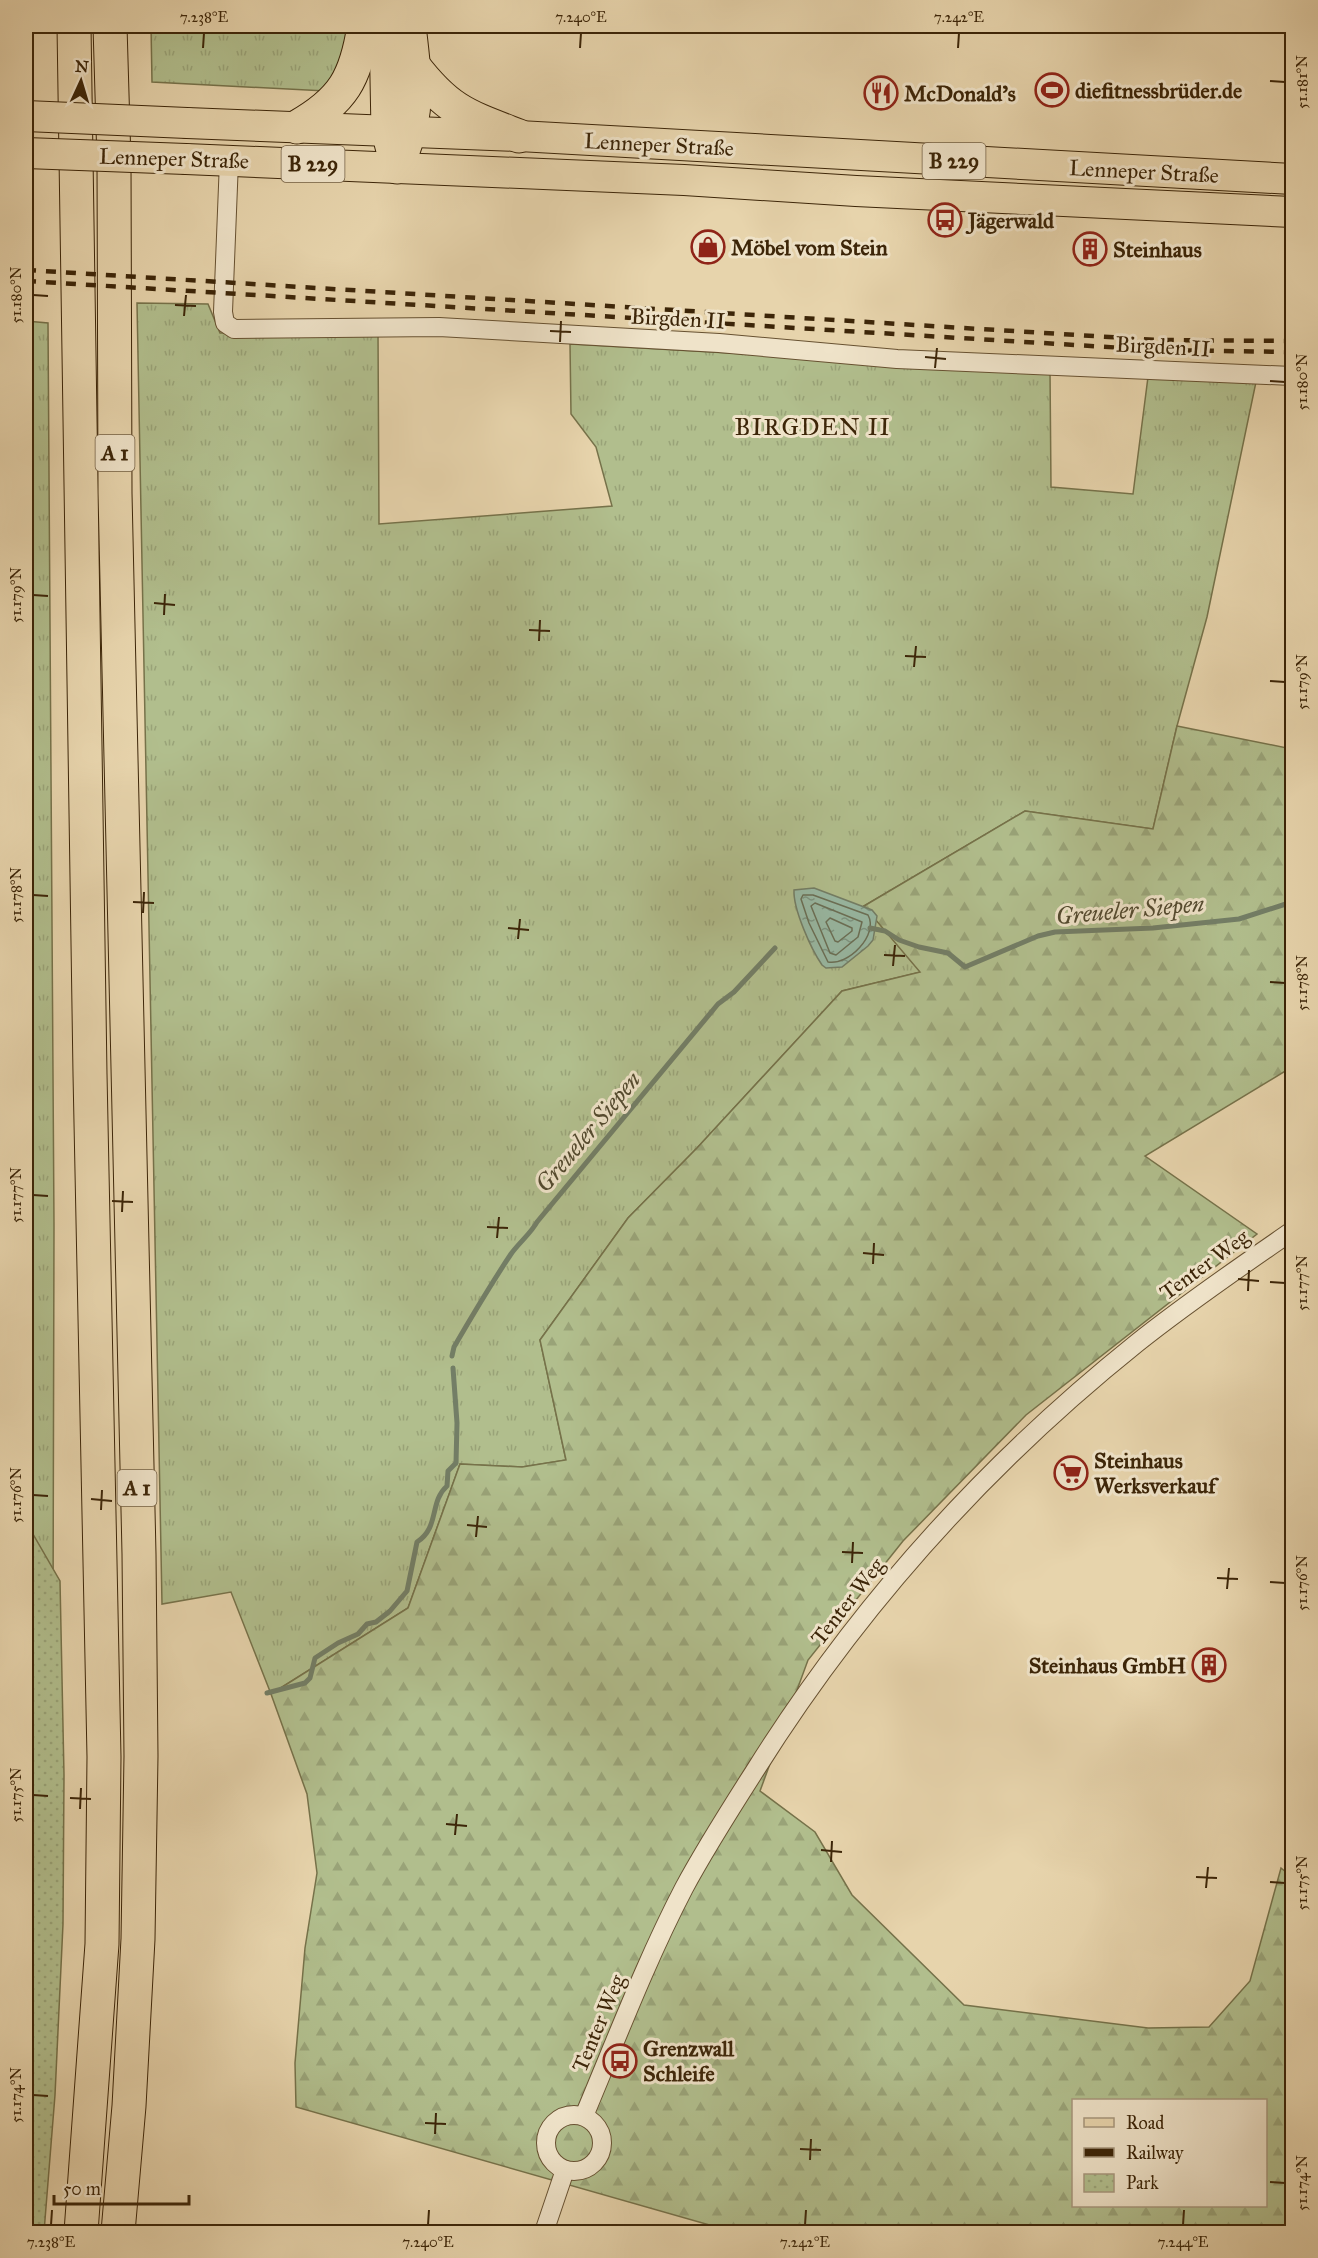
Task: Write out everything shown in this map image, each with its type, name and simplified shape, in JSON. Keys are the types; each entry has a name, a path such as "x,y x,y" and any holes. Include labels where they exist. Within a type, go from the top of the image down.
{"highway":[{"name":"A 1","path":"74,26 90,1062 104,1757 102,1944 81,2232"},
{"name":"A 1","path":"110,26 114,162 115,493 139,1554 141,1756 138,1939 129,2106 118,2232"},
{"path":"297,127 321,113 341,92 354,68 364,26"},
{"path":"386,26 399,131 397,167"},
{"path":"399,131 414,108 409,26"},
{"path":"413,65 433,91 448,104 470,117 519,136"}],"main road":[{"name":"Lenneper Straße","path":"26,116 519,136 1293,179"},
{"name":"Lenneper Straße","path":"26,153 684,180 856,191 1293,212"}],"street":[{"name":"Birgden II","path":"229,161 223,312 225,323 234,329 439,327 720,343 897,359 1293,376"},
{"name":"Tenter Weg","path":"584,2116 660,1938 708,1846 807,1690 868,1611 928,1540 1034,1433 1146,1337 1293,1231"},
{"path":"564,2116 584,2116 593,2121 599,2129 603,2138 603,2148 593,2165 574,2172 565,2170 556,2166 550,2158 546,2148 546,2138 556,2121 564,2116"},
{"path":"544,2232 565,2170"}],"green space":[{"path":"151,26 351,26 346,51 326,91 152,82"},
{"path":"137,303 208,304 220,333 378,332 379,524 612,506 596,447 571,414 570,344 1050,371 1051,487 1133,494 1148,377 1256,382 1207,617 1177,726 1153,829 1025,811 864,906 921,972 842,991 697,1148 628,1218 540,1340 566,1460 522,1467 460,1464 408,1608 271,1694 231,1592 162,1604"},
{"path":"26,321 48,323 54,1225 53,1624 26,1549"},
{"path":"1177,726 1292,749 1292,1067 1145,1156 1257,1234 1026,1415 903,1541 808,1660 760,1791 815,1832 852,1895 964,2005 1148,2028 1209,2027 1250,1981 1281,1868 1292,1877 1292,2232 734,2232 296,2107 295,2063 305,1948 317,1873 307,1794 271,1694 408,1608 460,1464 522,1467 566,1460 540,1340 628,1218 697,1148 842,991 920,972 864,906 1025,811 1153,829"},
{"path":"26,1522 60,1581 64,1775 63,1924 55,2095 44,2232 26,2232"}],"water":[{"path":"814,888 872,910 877,916 873,940 842,967 826,968 822,965 808,939 796,907 794,890"}],"waterway":[{"name":"Greueler Siepen","path":"870,928 885,931 899,940 919,947 948,953 965,967 1038,936 1055,932 1153,928 1239,919 1292,902"},
{"name":"Greueler Siepen","path":"452,1356 461,1335 514,1250 718,1004 734,992 775,948"},
{"name":"Greueler Siepen","path":"267,1693 305,1683 310,1678 315,1658 338,1643 358,1634 367,1624 376,1622 390,1611 407,1591 417,1542 429,1529 438,1499 447,1486 448,1471 456,1463 457,1423 453,1368"}],"railway":[{"path":"26,270 1158,340 1292,341"},
{"path":"26,281 1157,350 1292,352"}],"place":[{"name":"diefitnessbrüder.de","path":"1052,90"},
{"name":"McDonald's","path":"881,93"},
{"name":"Jägerwald","path":"945,220"},
{"name":"Möbel vom Stein","path":"708,247"},
{"name":"Steinhaus","path":"1090,249"},
{"name":"Steinhaus Werksverkauf","path":"1071,1473"},
{"name":"Steinhaus GmbH","path":"1209,1665"},
{"name":"Grenzwall Schleife","path":"620,2061"}],"district":[{"name":"BIRGDEN II","path":"813,427"}]}
